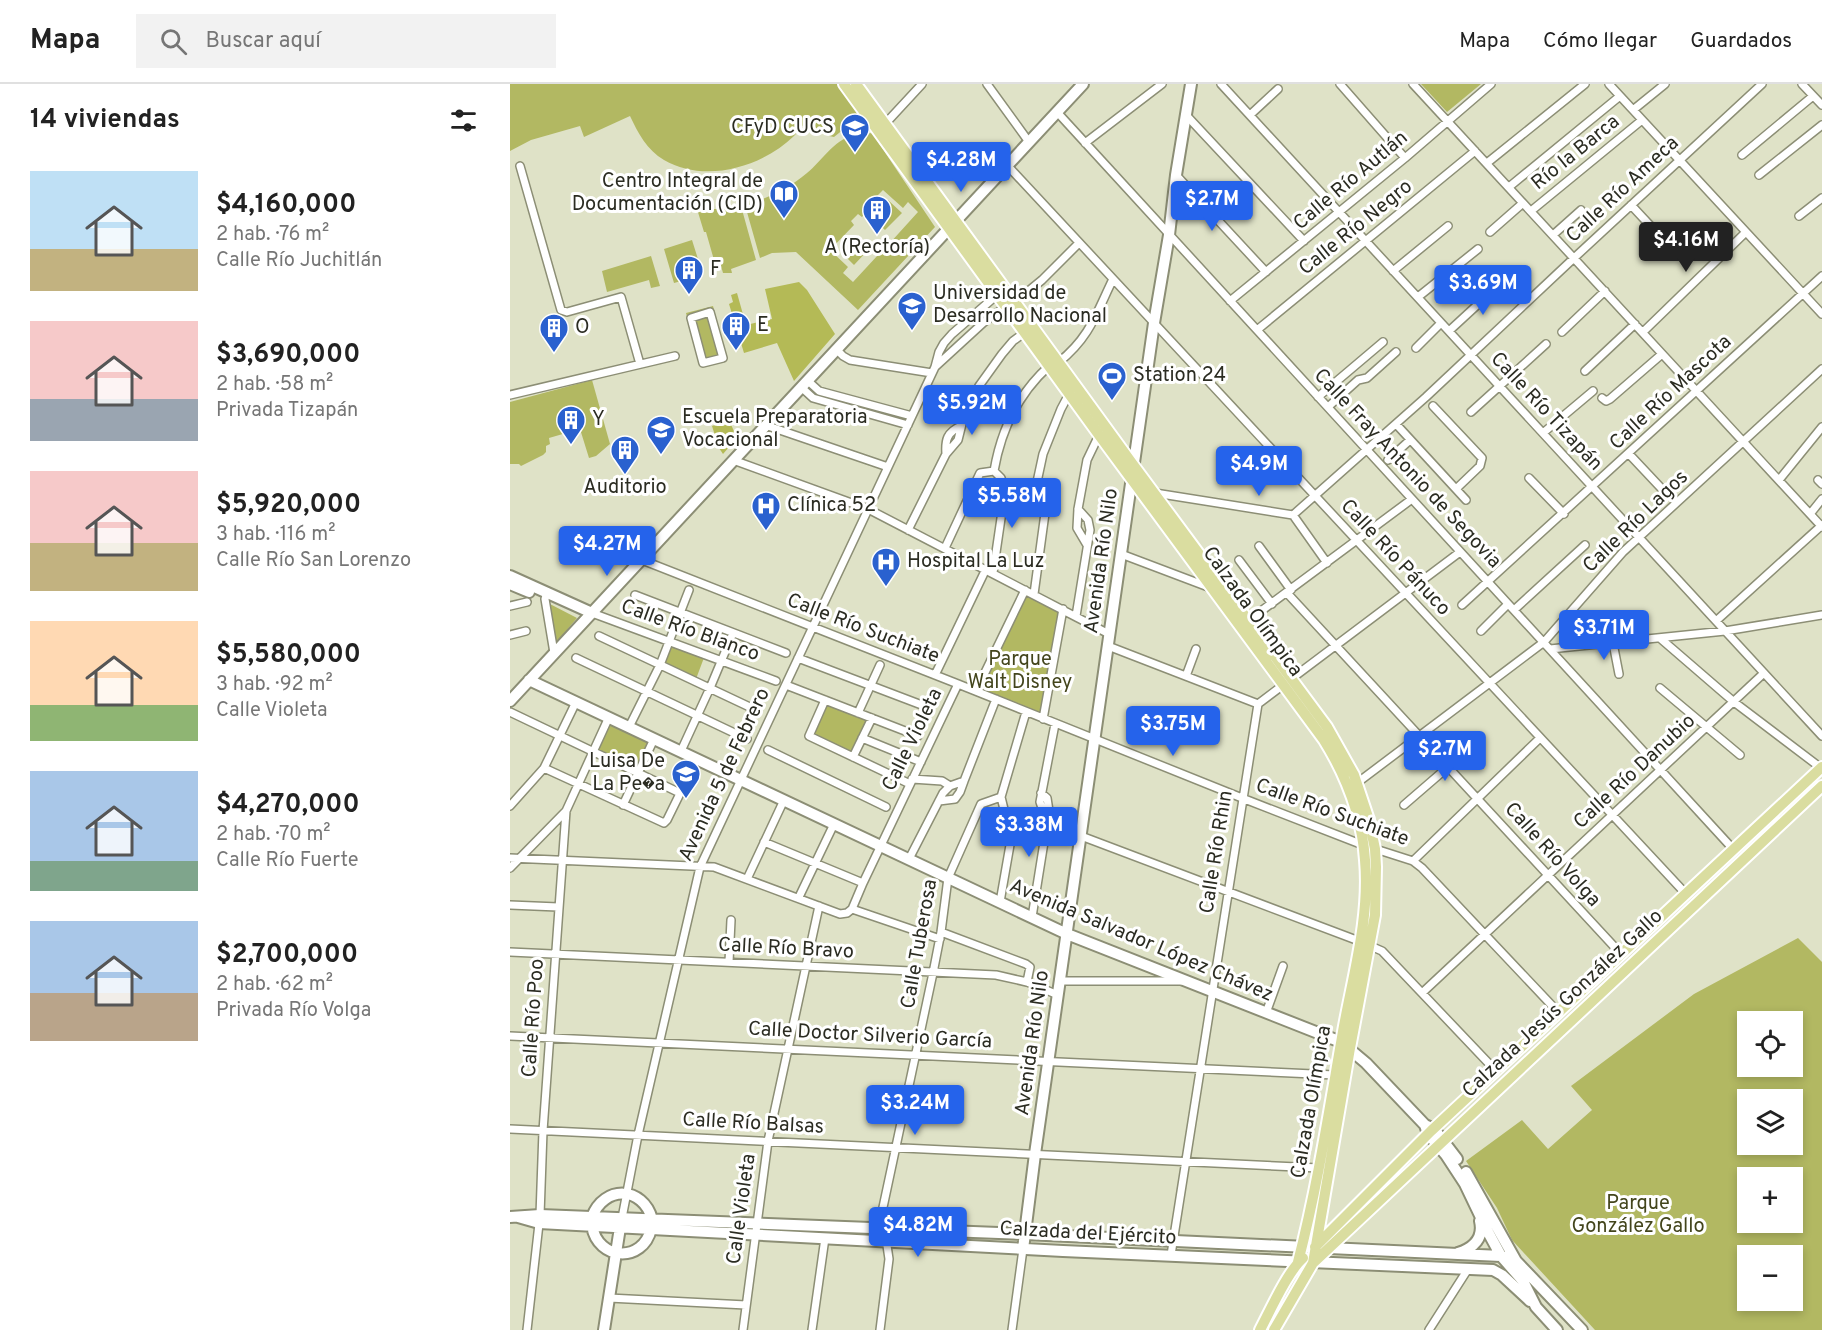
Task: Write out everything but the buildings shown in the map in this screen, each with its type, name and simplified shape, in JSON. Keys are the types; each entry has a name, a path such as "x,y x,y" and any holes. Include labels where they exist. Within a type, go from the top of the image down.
{"main road":[{"name":"Calzada Olímpica","path":"844,84 1249,620 1324,740 1339,765 1355,807 1363,845 1366,873 1365,943"},
{"name":"Calzada Olímpica","path":"856,84 952,224"},
{"path":"510,701 1083,84"},
{"name":"Avenida Río Nilo","path":"1023,1249 1154,323 1191,84"},
{"name":"Calzada Olímpica","path":"1010,304 1024,333 1054,364 1070,394 1212,589 1327,727 1343,753 1357,783 1369,820 1375,849 1375,915 1365,943 1346,1045 1313,1263"},
{"path":"516,585 590,615"},
{"name":"Avenida Salvador López Chávez","path":"530,680 1067,934 1346,1045 1429,1129 1470,1178 1516,1261 1582,1330"},
{"name":"Calzada Jesús González Gallo","path":"1298,1262 1315,1248 1429,1129 1559,1013 1821,767"},
{"name":"Calzada Jesús González Gallo","path":"1313,1263 1822,786"},
{"path":"1734,848 1771,834"},
{"name":"Calzada Olímpica","path":"1298,1262 1319,1168 1335,1075 1346,1045"},
{"name":"Avenida Salvador López Chávez","path":"1441,1143 1501,1256 1522,1281 1536,1306 1557,1330"},
{"path":"616,1194 627,1194 644,1204 651,1224 645,1242 640,1248 625,1254 606,1249 600,1244 595,1237 592,1221 597,1206 602,1201 616,1194"},
{"path":"1439,1254 1460,1252 1473,1246 1482,1230 1477,1209"},
{"name":"Calzada del Ejército","path":"514,1217 651,1224 756,1235 1283,1262 1468,1269 1497,1272 1536,1306"},
{"name":"Avenida 5 de Febrero","path":"604,1330 621,1222"},
{"name":"Calzada del Ejército","path":"651,1224 757,1223 1025,1234 1501,1256 1516,1261"},
{"path":"1283,1262 1292,1273 1295,1294"},
{"path":"1260,1330 1298,1262"},
{"path":"1274,1330 1313,1263"}],"street":[{"path":"885,124 922,84"},
{"path":"987,84 1029,142"},
{"path":"1085,143 1162,84"},
{"name":"Calle Río Tizapán","path":"1221,84 1822,736"},
{"path":"1340,84 1405,158"},
{"path":"1413,84 1822,526 1716,621"},
{"name":"Calle Río Autlán","path":"1230,301 1405,158 1491,84"},
{"path":"1487,164 1585,84"},
{"path":"1609,84 1822,314"},
{"path":"1633,110 1665,84"},
{"name":"Calle Río Ameca","path":"1293,515 1471,356 1762,84"},
{"path":"1802,84 1822,105"},
{"path":"1250,115 1278,89"},
{"path":"1509,187 1620,96"},
{"path":"1742,155 1814,96"},
{"name":"Calle Fray Antonio de Segovia","path":"1057,112 1734,848"},
{"path":"1186,115 1304,241"},
{"name":"Río la Barca","path":"1531,211 1642,120"},
{"path":"1759,175 1822,125"},
{"name":"Calle Río Negro","path":"1257,330 1475,151"},
{"name":"Calle Río Pánuco","path":"1007,165 1686,894"},
{"path":"520,166 561,309 567,312 621,297 640,364"},
{"path":"1176,175 1266,272"},
{"path":"1799,216 1822,198"},
{"path":"1490,232 1523,203"},
{"path":"1631,205 1672,249"},
{"path":"1553,235 1581,210"},
{"path":"1393,271 1448,226"},
{"path":"1643,332 1746,232"},
{"name":"Avenida 5 de Febrero","path":"934,370 963,339 1042,279 1080,243"},
{"path":"1418,297 1478,249"},
{"name":"Calle Río Mascota","path":"1462,605 1822,276"},
{"path":"994,471 1003,435 1012,412 1024,392 1054,364 1071,352 1086,334 1113,279"},
{"path":"1449,331 1500,284"},
{"path":"1562,332 1605,291"},
{"name":"Avenida 5 de Febrero","path":"621,1222 638,1135 700,867 934,370 939,352 952,334 1001,292"},
{"path":"710,312 723,358 715,360 704,363 691,318 710,312"},
{"path":"1416,348 1441,323"},
{"path":"1585,371 1635,324"},
{"path":"908,530 946,454 958,440 969,404 988,372 1013,341 1024,333"},
{"path":"1318,397 1383,342"},
{"path":"1471,412 1546,344"},
{"path":"836,349 850,360 934,370"},
{"path":"1328,407 1358,380 1367,378 1395,352"},
{"path":"1602,398 1605,402 1610,399 1662,354"},
{"path":"510,395 675,356"},
{"name":"Calle Río Lagos","path":"1357,783 1544,642 1623,552 1822,369"},
{"path":"804,383 819,391 912,416"},
{"path":"804,383 813,398 908,425"},
{"path":"1543,433 1593,391"},
{"path":"1045,514 1034,504 1033,494 1038,482 1043,454 1061,409 1070,394"},
{"path":"1433,405 1482,458 1480,466 1456,489"},
{"path":"1396,424 1466,500"},
{"path":"765,425 888,467"},
{"path":"946,454 945,443 948,434 961,426"},
{"path":"1779,480 1822,427"},
{"path":"1087,545 1077,528 1078,509 1087,460 1099,435"},
{"path":"1388,460 1410,440"},
{"path":"1629,454 1661,488"},
{"path":"733,460 868,509 1110,634"},
{"path":"945,548 980,473 994,471 1000,476 1005,491 993,573"},
{"path":"1529,478 1564,514"},
{"path":"1034,594 1045,514 1045,498 1038,482"},
{"path":"973,487 1004,486"},
{"path":"979,500 986,499 988,487"},
{"path":"1154,493 1293,515 1327,563"},
{"path":"1249,620 1412,499"},
{"path":"1810,514 1822,499"},
{"path":"1076,616 1090,530 1089,523 1078,509"},
{"path":"1514,610 1585,545"},
{"name":"Calle Río Volga","path":"1259,546 1289,591 1335,646 1621,954"},
{"path":"1108,646 1258,704 1460,552"},
{"path":"1121,554 1212,589"},
{"name":"Calle Río Suchiate","path":"642,560 1242,798 1363,845 1413,861 1559,1013"},
{"path":"1239,560 1272,604"},
{"name":"Calle Violeta","path":"935,675 986,569"},
{"path":"629,727 660,665 689,590"},
{"path":"976,692 1025,590"},
{"path":"635,595 786,653"},
{"path":"546,596 554,653"},
{"path":"510,606 527,602"},
{"path":"1481,631 1508,604"},
{"path":"1043,719 1062,609"},
{"name":"Calle Río Blanco","path":"590,615 670,641 776,681"},
{"path":"1550,649 1725,631 1822,615"},
{"path":"510,635 526,631"},
{"path":"681,751 733,633"},
{"path":"600,636 756,710"},
{"path":"1661,639 1734,702 1821,767"},
{"path":"1612,643 1619,674"},
{"path":"1186,676 1196,650"},
{"path":"576,658 747,739"},
{"path":"798,658 927,707"},
{"path":"858,713 880,665"},
{"name":"Calle Río Danubio","path":"1422,993 1764,674"},
{"name":"Calle Violeta","path":"852,909 958,684"},
{"path":"786,685 918,736"},
{"path":"1660,688 1740,755"},
{"path":"939,801 955,799 960,792 996,699"},
{"path":"825,700 809,736 853,758 911,782 942,781 950,786"},
{"path":"510,806 544,768 576,702"},
{"name":"Calle Río Rhin","path":"1171,1256 1258,704"},
{"path":"510,712 680,793"},
{"path":"1000,902 1010,834 1001,797 1026,712"},
{"name":"Calle Río Poo","path":"527,1330 539,1219 543,1131 566,811 609,717"},
{"path":"853,758 872,718"},
{"path":"1032,917 1049,804 1047,798 1041,793 1055,724"},
{"path":"862,738 921,762"},
{"path":"1413,861 1540,738"},
{"path":"622,805 654,739"},
{"path":"768,750 886,807"},
{"path":"544,768 664,823 697,759"},
{"path":"1404,805 1448,767"},
{"path":"909,859 942,793 950,786 964,781"},
{"name":"Calle Tuberosa","path":"880,1330 889,1259 882,1212 941,935 948,878 981,804 1001,797"},
{"path":"747,879 784,800"},
{"path":"510,868 514,859 566,811"},
{"path":"799,897 834,824"},
{"path":"1081,836 1382,951 1496,1071"},
{"path":"764,842 863,883"},
{"path":"514,859 721,869 840,914 852,909 941,935 1026,964 1030,968 1027,982"},
{"path":"510,905 558,907"},
{"name":"Calle Violeta","path":"743,1330 768,1142 819,906"},
{"path":"729,962 731,920"},
{"name":"Calle Río Bravo","path":"510,952 996,975 1027,982 1058,995"},
{"path":"1266,1012 1283,966"},
{"path":"1060,981 1187,981"},
{"name":"Calle Doctor Silverio García","path":"510,1036 1335,1075"},
{"name":"Calle Río Balsas","path":"510,1129 1319,1168"},
{"path":"812,1330 825,1238"},
{"name":"Avenida Río Nilo","path":"1012,1330 1023,1249"},
{"path":"1429,1330 1468,1269"},
{"path":"609,1298 746,1305"}],"green space":[{"path":"510,84 837,84 860,116 834,137 824,135 806,122 781,147 750,164 732,169 697,171 680,167 658,156 644,141 630,116 584,137 580,126 531,140 510,151"},
{"path":"1421,84 1481,84 1447,112"},
{"path":"872,133 935,227 858,310 796,252 772,253 760,258 745,205 793,184 834,146 846,138 855,134","holes":["883,190 903,208 908,202 918,212 853,282 843,273 848,267 830,250 854,225 851,221 858,214 862,217 876,202 873,200"]},
{"path":"888,200 902,213 885,230 872,217"},
{"path":"741,206 756,260 731,269 732,273 723,273 721,266 716,267 697,209"},
{"path":"857,235 870,248 854,265 841,252"},
{"path":"692,240 703,275 674,283 664,249"},
{"path":"651,256 660,286 651,288 649,280 607,292 602,271"},
{"path":"799,282 807,290 835,334 794,381 777,343 744,353 729,304 733,302 731,295 737,293 746,325 772,319 765,289"},
{"path":"713,306 726,354 699,361 686,313"},
{"path":"592,380 610,444 596,456 589,458 580,429 549,438 550,444 546,446 546,452 543,455 521,466 510,464 510,402"},
{"path":"729,420 737,438 723,454 712,426"},
{"name":"Parque Walt Disney","path":"1025,590 1063,609 1043,719 976,691"},
{"path":"548,603 577,618 555,644"},
{"path":"671,643 705,655 696,679 663,664"},
{"path":"827,705 869,720 853,754 813,735"},
{"path":"609,717 654,739 638,773 593,751"},
{"name":"Parque González Gallo","path":"1798,938 1822,962 1822,1330 1595,1330 1512,1240 1497,1208 1466,1161 1522,1120 1548,1149 1592,1110 1571,1086 1694,994"}],"place":[{"name":"CFyD CUCS","path":"855,154"},
{"name":"Centro Integral de Documentación (CID)","path":"784,220"},
{"name":"A (Rectoría)","path":"877,236"},
{"name":"F","path":"689,296"},
{"name":"Universidad de Desarrollo Nacional","path":"912,332"},
{"name":"E","path":"736,352"},
{"name":"O","path":"554,354"},
{"name":"Station 24","path":"1112,402"},
{"name":"Y","path":"571,446"},
{"name":"Escuela Preparatoria Vocacional","path":"661,456"},
{"name":"Auditorio","path":"625,476"},
{"name":"Clínica 52","path":"766,532"},
{"name":"Hospital La Luz","path":"886,588"},
{"name":"Luisa De La Pe�a","path":"686,800"}]}
